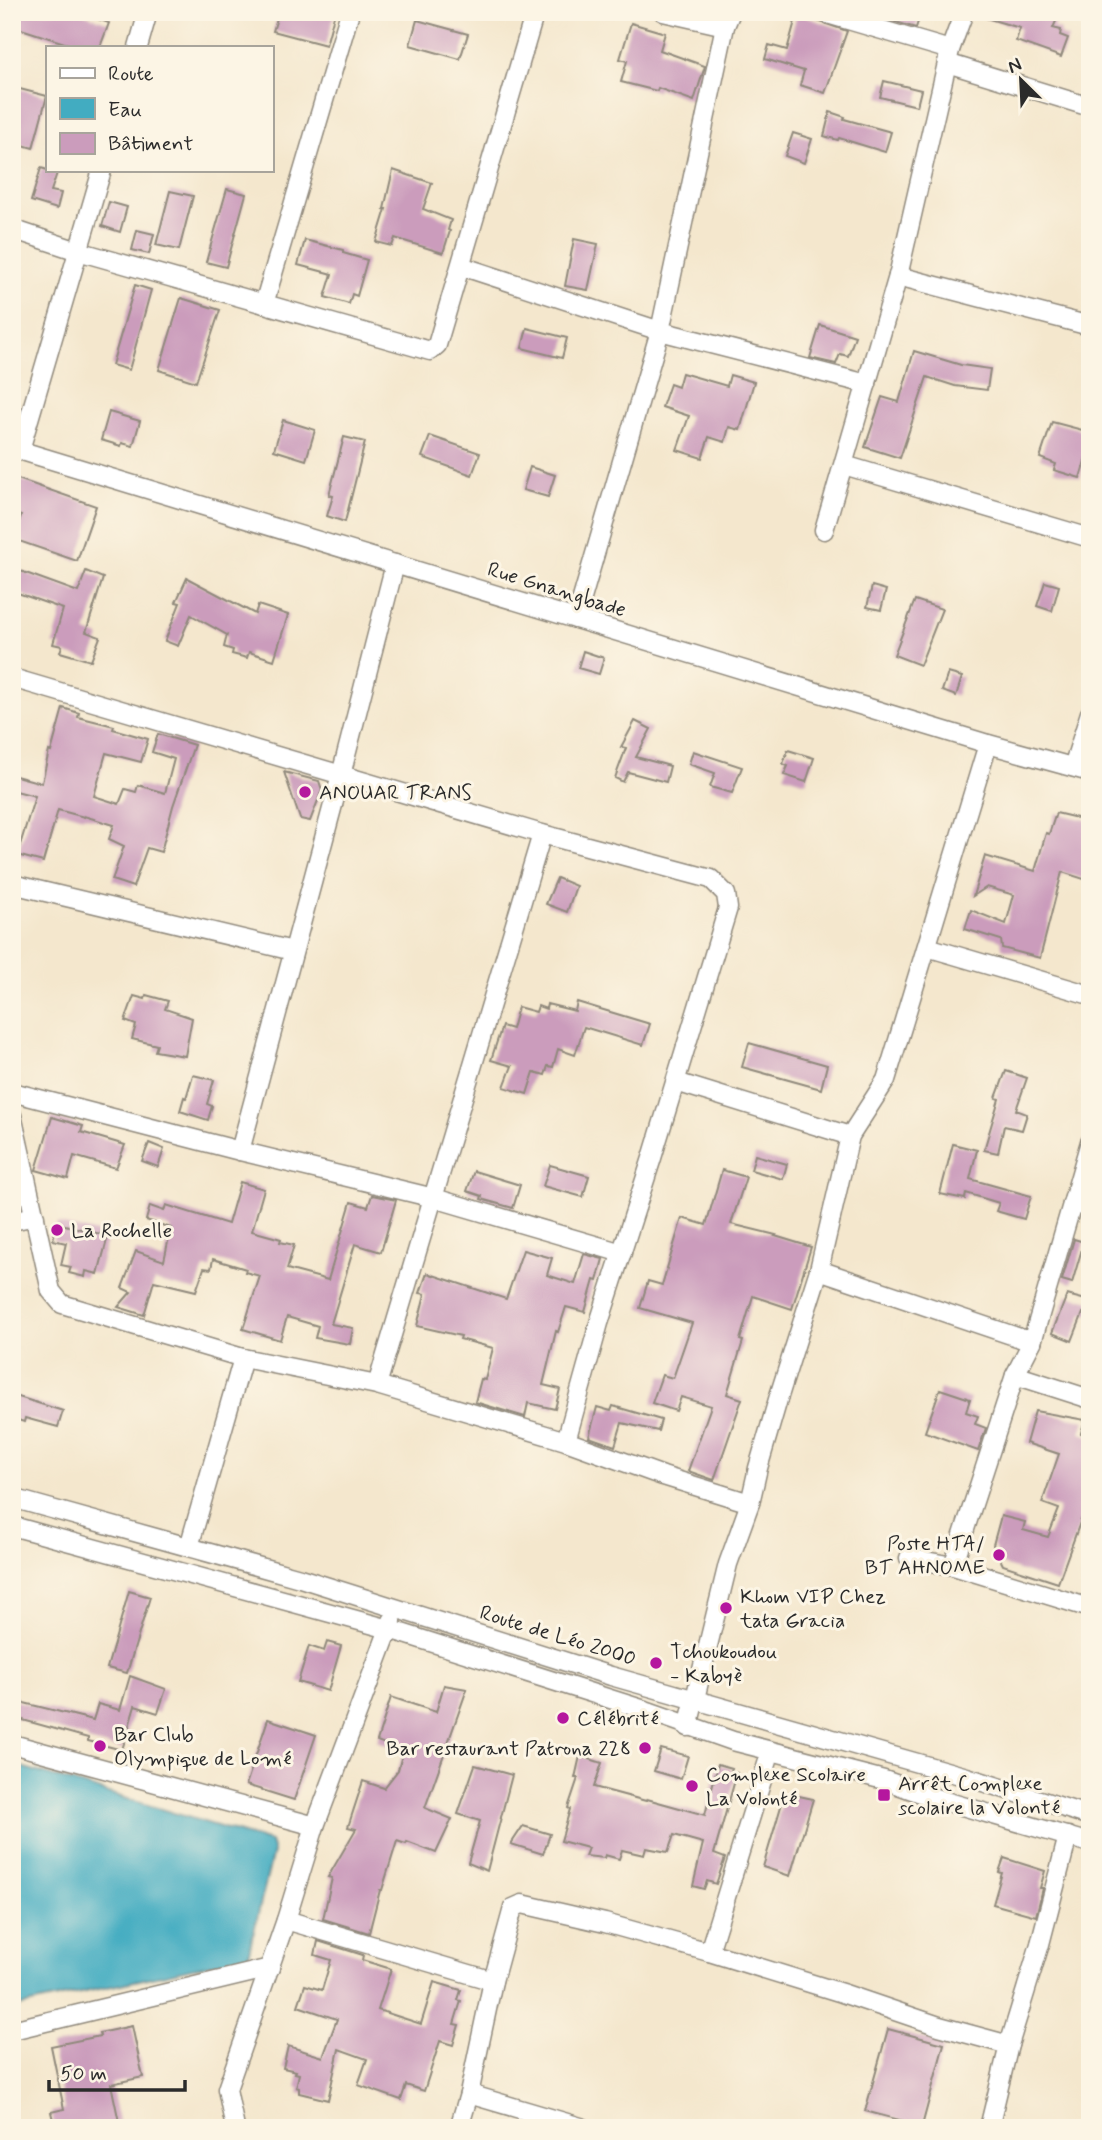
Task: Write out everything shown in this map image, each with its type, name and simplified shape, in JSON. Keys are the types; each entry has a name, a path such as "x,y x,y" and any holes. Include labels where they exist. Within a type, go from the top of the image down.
{"street":[{"path":"138,46 148,12"},
{"path":"264,304 349,12"},
{"path":"12,229 78,251 430,351 437,345 535,12"},
{"path":"576,619 660,331 728,19 663,12"},
{"path":"821,12 1090,107"},
{"path":"824,530 898,276 948,56 964,12"},
{"path":"16,449 101,172"},
{"path":"461,266 660,331 867,384"},
{"path":"898,276 1090,326"},
{"name":"Rue Gnangbade","path":"16,449 988,744 1081,769"},
{"path":"844,465 1090,538"},
{"path":"240,1151 395,564"},
{"path":"12,678 542,834 712,879 726,894 728,908 676,1082 598,1323 566,1441"},
{"path":"1081,769 1090,713"},
{"path":"688,1727 728,1564 750,1503 779,1396 819,1270 850,1136 887,1080 988,744"},
{"path":"377,1385 542,834"},
{"path":"12,884 293,951"},
{"path":"927,947 1090,995"},
{"path":"676,1082 850,1136"},
{"path":"12,1092 434,1198 621,1253"},
{"path":"12,1115 51,1291 62,1304 243,1358 377,1385 566,1441 663,1476 750,1503"},
{"path":"953,1566 1014,1375 1032,1342 1081,1205 1090,1142"},
{"path":"12,1221 35,1216"},
{"path":"819,1270 1032,1342"},
{"path":"189,1547 243,1358"},
{"path":"1014,1375 1090,1399"},
{"name":"Route de Léo 2000","path":"12,1497 396,1607 611,1676 967,1777 1090,1816"},
{"path":"12,1526 389,1629 633,1706 688,1727 874,1778 1090,1843"},
{"path":"909,1558 953,1566 1090,1608"},
{"path":"234,2128 228,2089 270,1968 314,1826 396,1607"},
{"path":"12,1744 314,1826"},
{"path":"709,1952 771,1751"},
{"path":"989,2128 1009,2045 1040,1944 1068,1836"},
{"path":"458,2128 469,2094 513,1908 522,1903 709,1952 939,2026 1009,2045"},
{"path":"285,1920 494,1981"},
{"path":"12,2030 270,1968"},
{"path":"469,2094 584,2128"}],"water":[{"path":"12,1764 270,1842 273,1852 248,1956 13,2008"}],"building":[{"path":"12,12 78,12 109,23 100,46 74,46 12,26"},
{"path":"279,12 335,12 326,45 273,31"},
{"path":"862,12 921,12 916,28"},
{"path":"979,12 1060,12 1053,28 1061,30 1060,35 1068,38 1061,57 1016,41 1020,28 979,16"},
{"path":"797,14 847,31 825,93 800,85 804,71 765,59 769,45 787,50"},
{"path":"417,20 468,34 460,59 410,45"},
{"path":"631,23 665,33 660,50 705,66 694,101 658,88 657,91 621,82 627,61 620,59"},
{"path":"884,81 921,90 917,106 880,97"},
{"path":"12,87 46,96 33,148 12,142"},
{"path":"830,112 845,117 844,119 891,132 885,152 824,136"},
{"path":"793,133 812,139 804,163 785,156"},
{"path":"41,168 46,172 57,173 51,191 61,193 57,209 31,201"},
{"path":"393,170 432,183 423,209 451,220 443,253 395,238 392,246 376,242 386,209"},
{"path":"227,189 246,194 226,267 206,262"},
{"path":"170,191 193,196 179,250 156,245"},
{"path":"109,202 127,207 120,232 102,226"},
{"path":"137,230 154,234 149,254 132,250"},
{"path":"574,239 598,244 588,290 565,286"},
{"path":"305,240 343,250 343,253 367,260 357,296 352,294 349,304 325,297 332,274 298,265"},
{"path":"135,285 151,290 129,370 112,365"},
{"path":"181,298 220,310 196,382 159,370"},
{"path":"820,325 855,336 848,356 840,354 836,364 810,358"},
{"path":"527,328 567,338 562,358 522,348"},
{"path":"914,351 961,365 990,369 987,390 955,386 927,377 900,458 865,447 882,397 899,402"},
{"path":"682,373 727,386 730,375 754,382 740,430 729,427 725,442 709,437 702,458 677,450 689,416 662,407 670,384 678,387"},
{"path":"109,412 140,421 133,446 122,443 121,446 101,440"},
{"path":"283,420 315,430 306,460 274,450"},
{"path":"1052,422 1090,432 1090,444 1080,478 1054,470 1056,464 1040,458"},
{"path":"430,436 480,453 472,475 422,457"},
{"path":"344,437 365,442 345,522 327,516 333,496 329,495"},
{"path":"530,467 555,475 548,497 523,490"},
{"path":"12,477 96,506 77,561 13,539 21,516 12,513"},
{"path":"12,568 78,592 86,571 103,578 86,632 100,637 91,661 60,652 62,646 53,644 63,609 12,591"},
{"path":"187,578 255,614 258,605 288,615 274,660 249,652 247,658 232,654 233,650 224,647 227,635 191,615 178,646 165,641 180,603 176,602"},
{"path":"1045,582 1059,586 1052,611 1037,606"},
{"path":"872,586 886,590 881,610 867,607"},
{"path":"915,600 942,609 920,665 894,655"},
{"path":"583,651 604,658 599,674 578,668"},
{"path":"948,673 962,677 956,696 942,691"},
{"path":"63,708 79,713 78,717 114,726 113,729 148,739 141,762 106,753 94,796 119,804 125,789 136,792 138,785 165,793 174,759 152,752 158,734 194,745 161,852 147,848 133,887 112,880 124,846 109,839 114,825 84,816 58,810 43,862 17,855 35,796 12,790 12,775 42,783"},
{"path":"635,721 651,729 636,757 670,766 666,782 628,772 623,782 615,778 626,748 621,747"},
{"path":"788,750 814,758 806,782 784,775 788,766 783,764"},
{"path":"693,751 742,767 732,793 710,787 715,773 689,764"},
{"path":"284,772 319,781 322,790 310,821 300,819"},
{"path":"1056,813 1090,821 1086,857 1090,858 1090,881 1062,872 1040,958 1002,948 1001,940 965,929 971,910 1006,924 1014,895 987,887 973,896 985,856 1035,871 1046,833 1049,834"},
{"path":"557,878 576,886 567,912 546,904"},
{"path":"146,995 168,1001 165,1009 192,1018 185,1056 155,1051 157,1045 132,1039 136,1025 125,1021 134,996 145,999"},
{"path":"577,1002 650,1024 643,1045 584,1027 575,1055 558,1049 553,1067 548,1066 545,1075 534,1072 527,1094 504,1087 512,1066 491,1060 502,1026 512,1029 518,1007 536,1012 538,1006 546,1009 547,1004 575,1011"},
{"path":"749,1043 827,1065 821,1089 742,1067"},
{"path":"1006,1071 1027,1078 1016,1110 1027,1114 1022,1130 1004,1126 998,1153 984,1150 999,1099 996,1098"},
{"path":"193,1075 214,1080 207,1104 212,1106 208,1120 180,1111"},
{"path":"52,1117 83,1126 81,1132 125,1145 116,1168 74,1156 68,1179 36,1170"},
{"path":"149,1143 164,1149 158,1167 142,1161"},
{"path":"953,1144 977,1150 970,1179 1031,1196 1024,1219 996,1211 999,1203 966,1193 965,1199 940,1194"},
{"path":"755,1155 787,1164 783,1179 751,1170"},
{"path":"550,1165 589,1176 583,1197 543,1186"},
{"path":"722,1170 746,1177 731,1224 811,1247 792,1309 753,1296 727,1394 742,1399 714,1480 688,1471 711,1406 681,1397 676,1411 652,1403 662,1375 673,1378 692,1323 640,1308 648,1281 662,1285 682,1218 706,1225"},
{"path":"474,1171 520,1185 513,1208 481,1199 482,1196 467,1191"},
{"path":"240,1182 264,1189 252,1231 294,1245 287,1269 328,1280 351,1202 368,1207 372,1195 396,1200 381,1252 355,1244 331,1324 353,1328 350,1344 315,1338 318,1326 287,1317 280,1340 243,1329 260,1276 213,1259 211,1269 204,1268 196,1291 154,1281 144,1315 118,1307 131,1292 122,1288 136,1251 164,1261 171,1228 146,1220 150,1206 164,1211 166,1205 228,1224"},
{"path":"57,1223 108,1236 98,1274 86,1271 85,1277 69,1273 71,1267 61,1265 66,1243 53,1240"},
{"path":"1074,1239 1084,1242 1072,1283 1062,1280"},
{"path":"523,1250 552,1258 547,1275 575,1284 584,1254 603,1259 585,1312 566,1307 558,1332 556,1331 543,1385 560,1389 555,1409 528,1403 525,1417 475,1402 481,1379 485,1380 493,1348 460,1339 461,1336 417,1326 425,1294 420,1293 427,1273 506,1299"},
{"path":"1067,1295 1090,1301 1090,1315 1083,1313 1072,1341 1052,1333"},
{"path":"940,1389 970,1399 966,1412 978,1416 975,1424 986,1428 978,1451 925,1432"},
{"path":"12,1395 63,1411 58,1427 25,1418 24,1422 12,1418"},
{"path":"613,1406 661,1420 658,1431 622,1423 615,1446 589,1437 597,1407 611,1411"},
{"path":"1035,1411 1085,1420 1081,1433 1090,1436 1090,1495 1058,1583 1003,1565 993,1545 1001,1516 1025,1522 1023,1530 1048,1537 1059,1509 1042,1503 1059,1454 1026,1443"},
{"path":"129,1591 150,1597 127,1673 107,1668"},
{"path":"327,1642 341,1646 328,1691 298,1682 309,1646 324,1651"},
{"path":"130,1676 166,1689 158,1713 135,1706 122,1750 12,1717 12,1700 93,1720 98,1704 120,1710"},
{"path":"444,1685 467,1689 425,1808 452,1819 436,1853 397,1841 369,1933 323,1919 332,1878 328,1877 356,1829 348,1827 363,1781 384,1788 398,1770 403,1751 377,1741 391,1697 436,1712"},
{"path":"268,1719 316,1735 294,1800 246,1785"},
{"path":"661,1749 688,1756 681,1779 654,1771"},
{"path":"580,1756 602,1763 594,1787 705,1815 718,1764 732,1768 731,1771 737,1773 714,1854 725,1858 716,1884 707,1881 704,1889 693,1886 703,1843 674,1835 668,1852 646,1848 644,1855 622,1850 619,1859 605,1855 604,1858 585,1856 588,1848 561,1841 578,1778 575,1778"},
{"path":"475,1765 512,1775 487,1871 468,1863 480,1821 458,1814"},
{"path":"785,1793 813,1799 790,1876 763,1867"},
{"path":"523,1826 550,1834 543,1854 511,1844"},
{"path":"1004,1858 1045,1871 1036,1916 993,1904"},
{"path":"318,1941 363,1955 362,1960 391,1969 378,2010 421,2024 434,1982 461,1990 458,2000 461,2001 454,2024 459,2025 453,2045 440,2041 424,2091 406,2085 401,2100 358,2085 367,2059 339,2049 328,2100 299,2093 299,2088 296,2087 299,2074 283,2068 288,2046 323,2057 337,2019 298,2006 305,1985 322,1990 331,1960 315,1955"},
{"path":"132,2026 143,2077 111,2084 119,2122 93,2128 55,2128 51,2112 64,2109 51,2046"},
{"path":"888,2029 944,2044 922,2126 865,2111"}],"place":[{"name":"ANOUAR TRANS","path":"305,792"},
{"name":"La Rochelle","path":"57,1230"},
{"name":"Poste HTA/ BT AHNOME","path":"999,1555"},
{"name":"Khom VIP Chez tata Gracia","path":"726,1608"},
{"name":"Tchoukoudou - Kabyè","path":"656,1663"},
{"name":"Célébrité","path":"563,1718"},
{"name":"Bar Club Olympique de Lomé","path":"100,1746"},
{"name":"Bar restaurant Patrona 228","path":"645,1748"},
{"name":"Complexe Scolaire La Volonté","path":"692,1786"},
{"name":"Arrêt Complexe scolaire la Volonté","path":"884,1795"}]}
